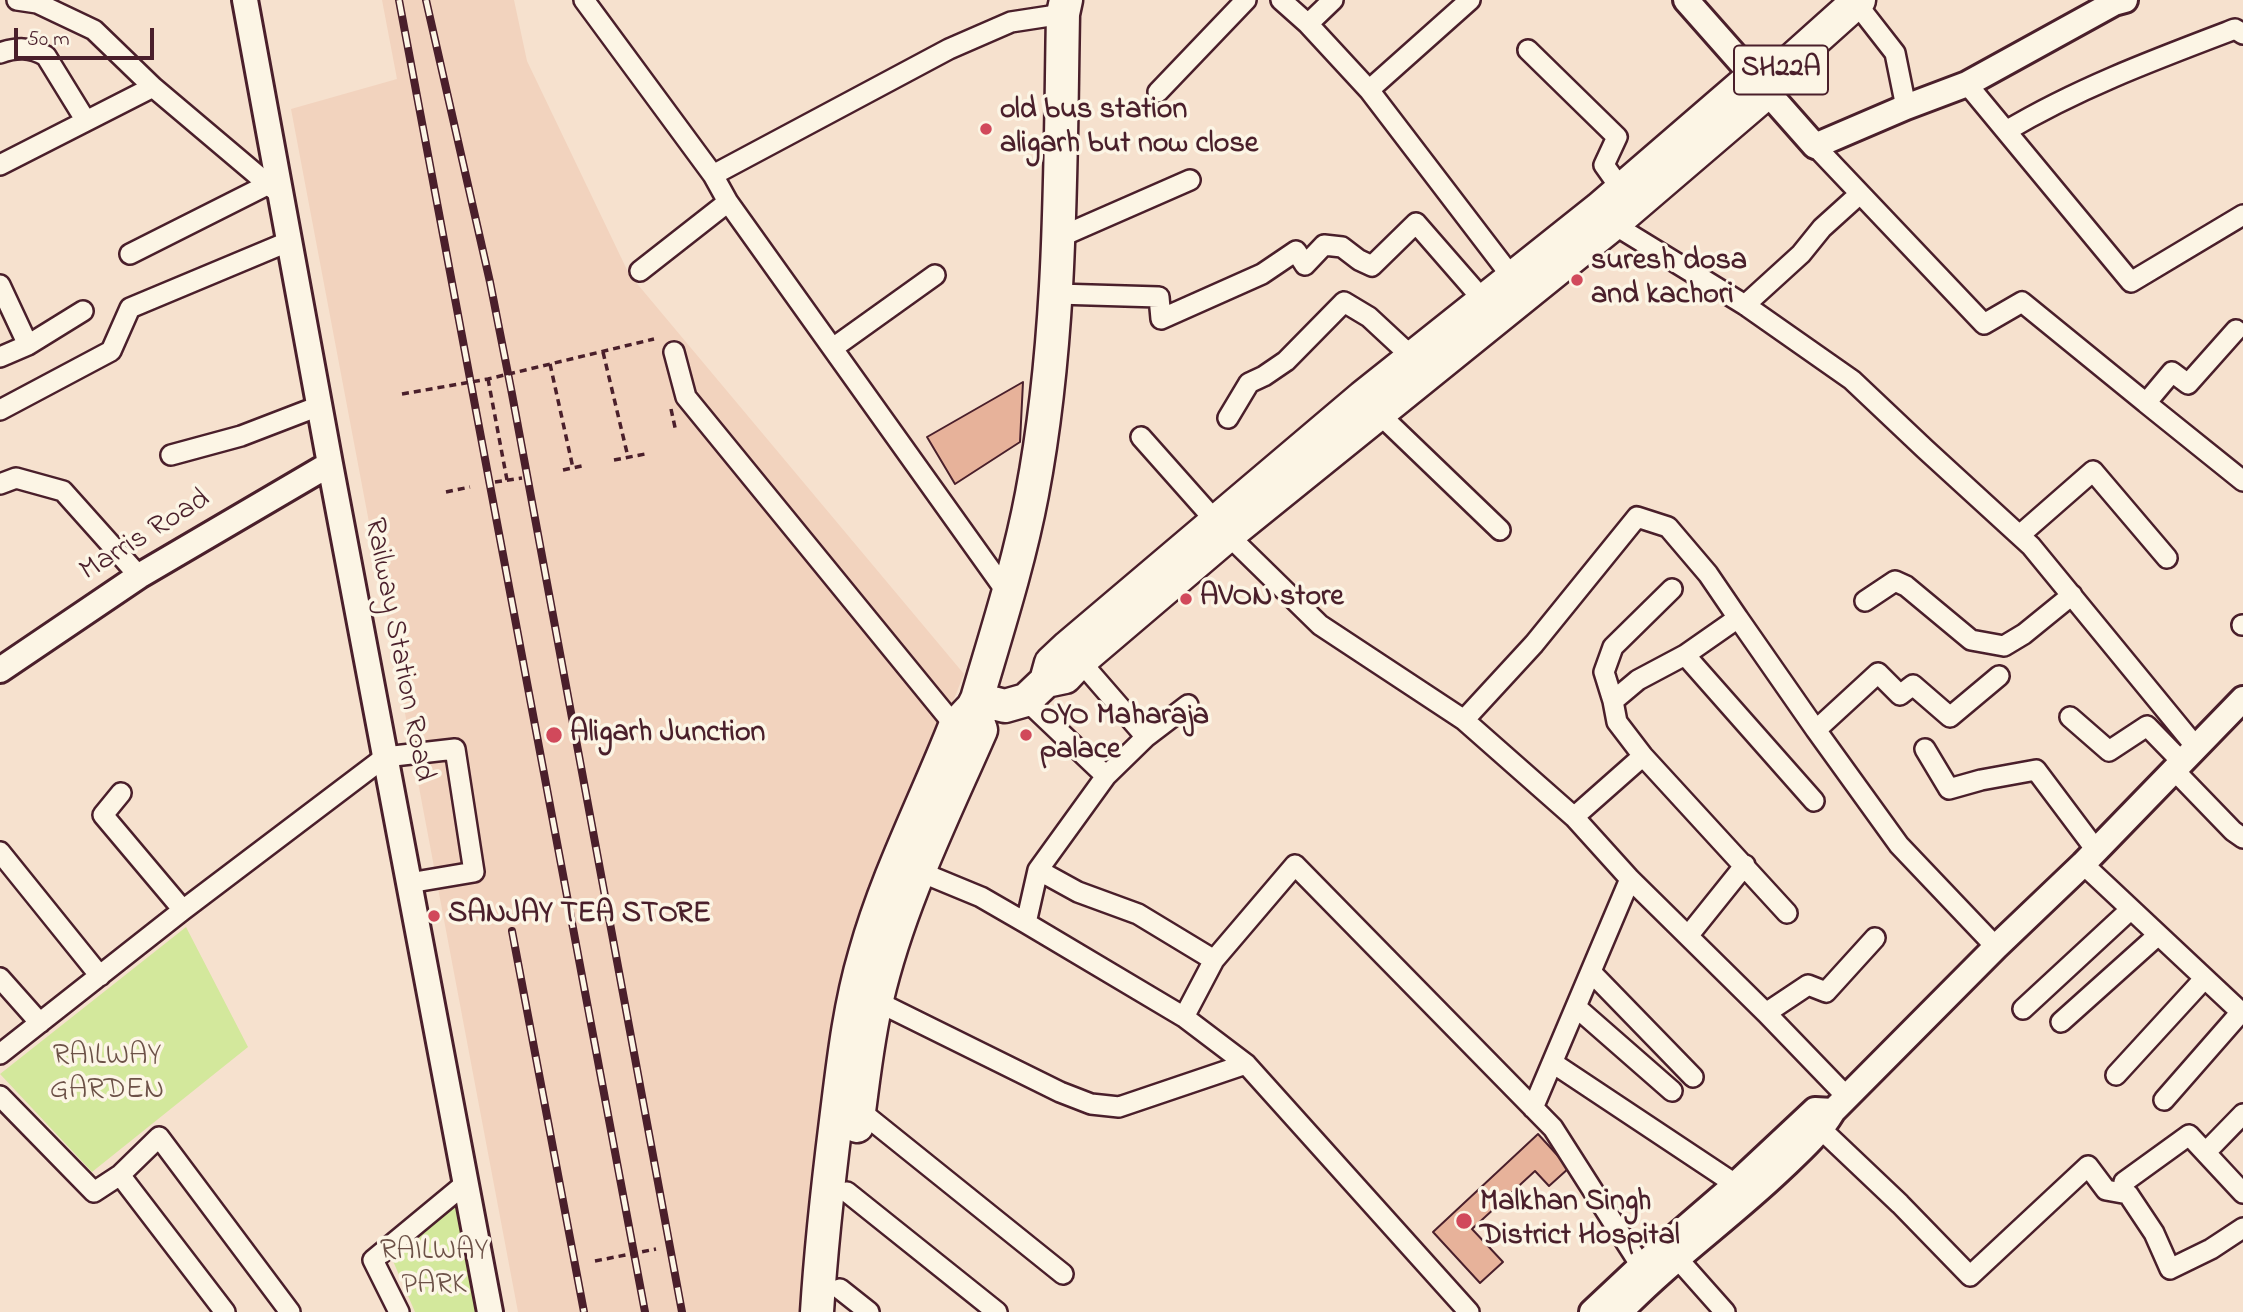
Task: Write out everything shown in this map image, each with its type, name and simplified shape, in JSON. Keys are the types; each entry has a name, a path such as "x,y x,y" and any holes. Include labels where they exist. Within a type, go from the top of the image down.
{"main road":[{"name":"SH22A","path":"1036,691 1051,663 1121,615 1858,1"},
{"path":"817,1312 830,1169 854,999 877,914 969,711 1007,594 1032,496 1043,430 1057,294 1065,7"},
{"name":"SH22A","path":"1370,405 1412,356 1484,301 1519,286"},
{"name":"SH22A","path":"969,711 1004,706 1065,677 1121,615"},
{"path":"840,1300 847,1192 876,1001 900,919 918,871 981,730 969,711"}],"street":[{"path":"18,0 37,3 94,30 153,88 275,191 130,254"},
{"name":"Railway Station Road","path":"245,0 275,191 290,241 490,1312"},
{"path":"584,0 713,175 728,202 1007,594"},
{"path":"1158,92 1246,0"},
{"path":"1281,0 1308,24 1369,90 1519,286"},
{"path":"1308,24 1334,0"},
{"path":"1369,90 1470,0"},
{"path":"1686,0 1767,79 1815,146 1984,324 2022,302 2243,481"},
{"path":"1858,1 1895,53 1906,107"},
{"path":"1815,146 1967,84 2117,1"},
{"path":"713,175 949,49 1011,22 1065,7"},
{"path":"2006,131 2047,106 2119,73 2235,29 2243,34"},
{"path":"0,53 21,47 36,50 46,56 86,121"},
{"path":"1528,50 1617,137 1604,165 1611,207 1852,380 2021,534 2072,595 2233,831 2243,838"},
{"path":"1967,84 2131,282 2243,215"},
{"path":"0,165 153,88"},
{"path":"1060,237 1190,180"},
{"path":"1745,305 1801,254 1822,228 1853,200"},
{"path":"640,271 728,202"},
{"path":"1057,294 1159,297 1161,319 1262,274 1296,251 1305,265 1324,245 1342,247 1359,260 1372,265 1416,223 1484,301"},
{"path":"0,410 111,351 130,308 290,241"},
{"path":"833,348 935,275"},
{"path":"0,285 27,345"},
{"path":"1228,418 1249,383 1286,361 1344,302 1369,317 1412,356"},
{"path":"0,357 27,345 83,311"},
{"path":"2146,403 2172,372 2188,384 2236,330"},
{"path":"674,352 686,397 969,711"},
{"path":"1370,405 1500,530"},
{"path":"171,455 241,436 319,406"},
{"path":"1141,437 1222,529 1321,625 1464,720 1574,817 1630,879 1766,1013 1900,1204 1970,1276 2088,1166 2106,1189 2128,1194 2154,1233 2170,1269 2211,1249 2243,1228"},
{"name":"Marris Road","path":"0,670 139,576 330,464"},
{"path":"2021,534 2093,471 2167,558"},
{"path":"0,484 16,478 63,491 139,576"},
{"path":"1464,720 1534,644 1637,517 1668,527 1708,575 1899,845 1996,947"},
{"path":"1865,601 1895,581 1906,586 1971,640 2004,646 2024,634 2072,595"},
{"path":"1672,589 1613,647 1604,672 1617,722 1643,755 1787,913"},
{"path":"1613,701 1638,680 1685,655 1738,618"},
{"path":"1685,655 1814,801"},
{"path":"1080,661 1146,737"},
{"path":"1816,730 1878,673 1900,695 1913,685 1950,717 1999,676"},
{"path":"1036,691 1106,776"},
{"path":"1834,1113 2243,699"},
{"path":"1026,923 1038,870 1106,776 1146,737 1188,705"},
{"path":"2070,717 2109,751 2147,726 2184,760"},
{"path":"0,1054 183,910 385,757 455,748 474,872 409,883"},
{"path":"1925,750 1949,789 2036,770 2089,857 2130,910 2242,1013 2164,1100"},
{"path":"1574,817 1643,755"},
{"path":"121,793 103,815 183,910"},
{"path":"0,852 100,976"},
{"path":"1184,1017 1214,960 1295,865 1553,1128 1646,1273"},
{"path":"1688,936 1745,865"},
{"path":"1038,870 1079,892 1138,914 1214,960"},
{"path":"918,871 981,897 1026,923 1184,1017 1246,1064 1469,1312"},
{"path":"1534,1108 1630,879"},
{"path":"2022,1009 2130,910"},
{"path":"2061,1022 2157,936"},
{"path":"1766,1013 1808,985 1826,992 1875,938"},
{"path":"1591,972 1693,1077"},
{"path":"0,978 40,1023"},
{"path":"2116,1075 2204,978"},
{"path":"876,1001 1060,1092 1091,1104 1119,1107 1246,1064"},
{"path":"1576,1007 1672,1091"},
{"path":"1553,1063 1745,1190"},
{"path":"0,1096 94,1192 120,1175 159,1137 290,1312"},
{"path":"1620,1312 1646,1273 1678,1258 1745,1190 1815,1110 1834,1113"},
{"path":"859,1111 1063,1274"},
{"path":"2206,1152 2243,1114"},
{"path":"2124,1182 2189,1135 2239,1181"},
{"path":"120,1175 225,1312"},
{"path":"399,1312 373,1260 466,1183"},
{"path":"1591,1312 1646,1273 1745,1190"},
{"path":"847,1192 997,1312"},
{"path":"1678,1258 1725,1312"},
{"path":"840,1300 869,1312"}],"path":[{"path":"402,394 488,379 654,339"},
{"path":"603,352 628,457"},
{"path":"550,364 573,468"},
{"path":"488,379 507,480"},
{"path":"669,401 676,432"},
{"path":"614,460 645,454"},
{"path":"563,470 586,465"},
{"path":"495,482 522,478"},
{"path":"446,492 470,487"},
{"path":"595,1261 656,1249"}],"shaded area":[{"path":"382,0 514,0 527,61 629,274 964,674 836,993 814,1312 518,1312 291,109 397,79"}],"green space":[{"name":"RAILWAY GARDEN","path":"186,927 248,1047 92,1172 0,1074"},
{"name":"RAILWAY PARK","path":"457,1203 478,1312 415,1312 393,1261"}],"building":[{"path":"1023,382 1020,442 955,484 927,437"},
{"path":"1538,1134 1569,1168 1549,1186 1535,1171 1472,1229 1503,1262 1480,1283 1433,1232"}],"railway":[{"path":"399,0 645,1312"},
{"path":"426,0 490,282 512,394 682,1312"},
{"path":"512,931 584,1312"}],"place":[{"name":"old bus station aligarh but now close","path":"986,129"},
{"name":"suresh dosa and kachori","path":"1577,280"},
{"name":"AVON store","path":"1186,599"},
{"name":"Aligarh Junction","path":"554,735"},
{"name":"OYO Maharaja palace","path":"1026,735"},
{"name":"SANJAY TEA STORE","path":"434,916"},
{"name":"Malkhan Singh District Hospital","path":"1464,1221"}]}
